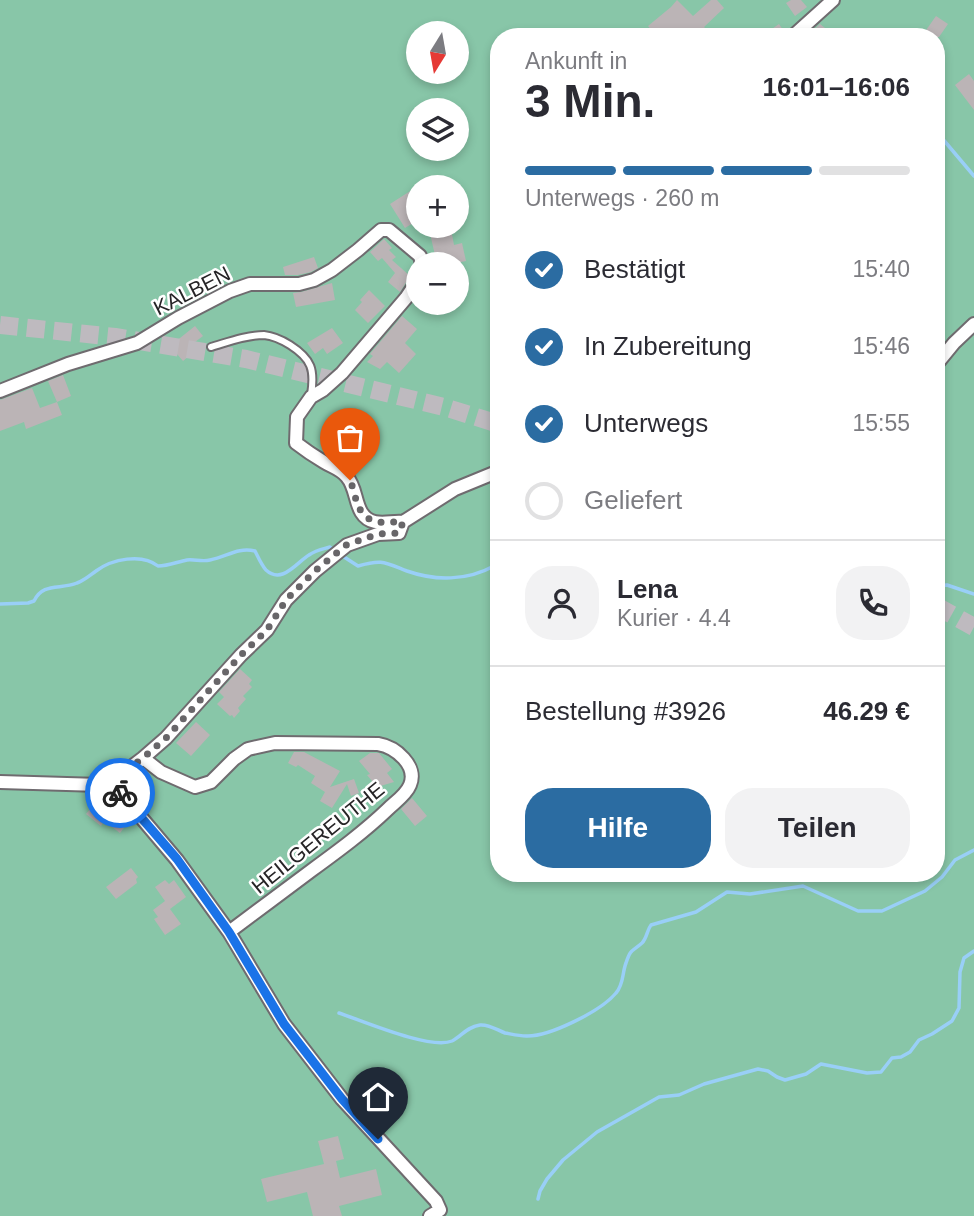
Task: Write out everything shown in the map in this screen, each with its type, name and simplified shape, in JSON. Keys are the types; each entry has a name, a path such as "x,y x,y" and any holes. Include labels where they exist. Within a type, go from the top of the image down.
{"street":[{"path":"802,28 833,0"},
{"name":"KALBEN","path":"0,391 68,364 137,343 230,291 250,284 299,284 314,280 332,270 381,230 388,230 415,252"},
{"path":"403,522 377,522 367,518 357,506 354,489 342,471 323,462 296,443 297,417 311,397 342,373 406,298"},
{"path":"945,354 974,324"},
{"path":"0,782 109,783 166,738 267,630 286,600 346,545 378,534 399,533 403,522 455,489 490,475"},
{"name":"HEILGEREUTHE","path":"143,758 161,772 195,787 211,782 248,749 275,743 387,745 400,754 410,766 410,785 373,824 229,932"},
{"path":"109,783 177,859 229,932 284,1024 342,1099 436,1201 440,1210 430,1216"}],"lane":[{"path":"211,347 261,335 274,336 284,341 302,353 311,366 314,378 311,397"}],"green space":[{"path":"0,0 974,0 974,1216 0,1216"}],"building":[{"path":"677,0 693,16 711,0 717,0 724,8 705,28 650,28 648,26"},
{"path":"801,0 807,7 795,16 786,3"},
{"path":"936,16 948,24 945,28 928,28"},
{"path":"969,74 974,81 974,110 955,85"},
{"path":"406,194 406,227 405,228 390,204"},
{"path":"431,238 453,238 454,245 462,243 464,252 434,252"},
{"path":"384,239 392,248 389,250 396,257 392,260 406,272 406,282 400,292 388,282 395,273 382,258 378,261 370,252"},
{"path":"314,257 318,268 298,275 285,275 283,267"},
{"path":"332,283 335,300 296,307 293,293"},
{"path":"369,290 385,306 368,323 355,310"},
{"path":"402,316 417,329 405,343 416,354 399,373 387,362 380,369 367,362 373,356 370,354"},
{"path":"195,326 203,336 195,342 200,347 183,361 170,346"},
{"path":"332,328 343,343 327,354 323,348 315,354 307,343"},
{"path":"63,375 71,396 57,402 48,381"},
{"path":"32,388 40,408 57,402 62,415 26,429 24,422 0,431 0,400"},
{"path":"240,669 252,680 249,684 252,687 243,696 246,699 234,718 217,704 224,697 219,692"},
{"path":"196,722 210,735 191,756 176,743"},
{"path":"294,752 304,752 340,771 330,787 354,779 359,793 351,796 347,784 332,808 320,801 325,792 311,783 315,776 298,765 296,767 288,763"},
{"path":"370,753 379,753 392,769 387,773 394,782 377,787 367,775 370,774 359,761"},
{"path":"100,797 130,820 120,833 104,821 101,826 86,814"},
{"path":"412,798 427,816 415,826 401,809"},
{"path":"131,868 138,877 137,883 116,899 106,887"},
{"path":"165,880 169,884 174,880 186,897 170,909 181,924 165,935 154,919 158,917 153,910 165,901 155,887"},
{"path":"338,1136 344,1159 336,1161 340,1178 376,1169 382,1195 339,1206 342,1216 313,1216 307,1192 267,1202 261,1179 324,1164 318,1141"}],"waterway":[{"path":"945,142 974,176"},
{"path":"0,604 34,601 42,591 77,583 103,567 127,559 144,560 162,566 187,560 210,560 249,550 255,551 266,570 278,575 289,571 312,553 330,547 335,551"},
{"path":"341,555 358,566 383,562 440,578 473,575 490,568"},
{"path":"945,585 974,594"},
{"path":"945,873 955,860 974,850"},
{"path":"339,1013 428,1042 452,1041 480,1025 521,1036 536,1035 561,1028 609,1000 620,986 629,955 644,941 651,925 696,912 727,892 750,894 803,886 858,911 882,911 925,891 936,882"},
{"path":"538,1199 547,1179 563,1160 597,1132 659,1097 679,1095 704,1084 758,1069 785,1080 806,1074 821,1064 867,1073 881,1072 892,1058 910,1052 919,1040 952,1021 959,1008 960,972 964,958 974,951"}],"tunnel":[{"path":"0,325 115,337 246,359 444,407 490,421"},
{"path":"945,611 974,627"}],"way so far":[{"path":"120,793 109,783 166,738 267,630 286,600 315,571 346,545 378,534 399,533 403,522 377,522 362,513 357,506 350,480"}],"route":[{"path":"120,793 177,859 229,932 284,1024 342,1099 378,1139"}]}
